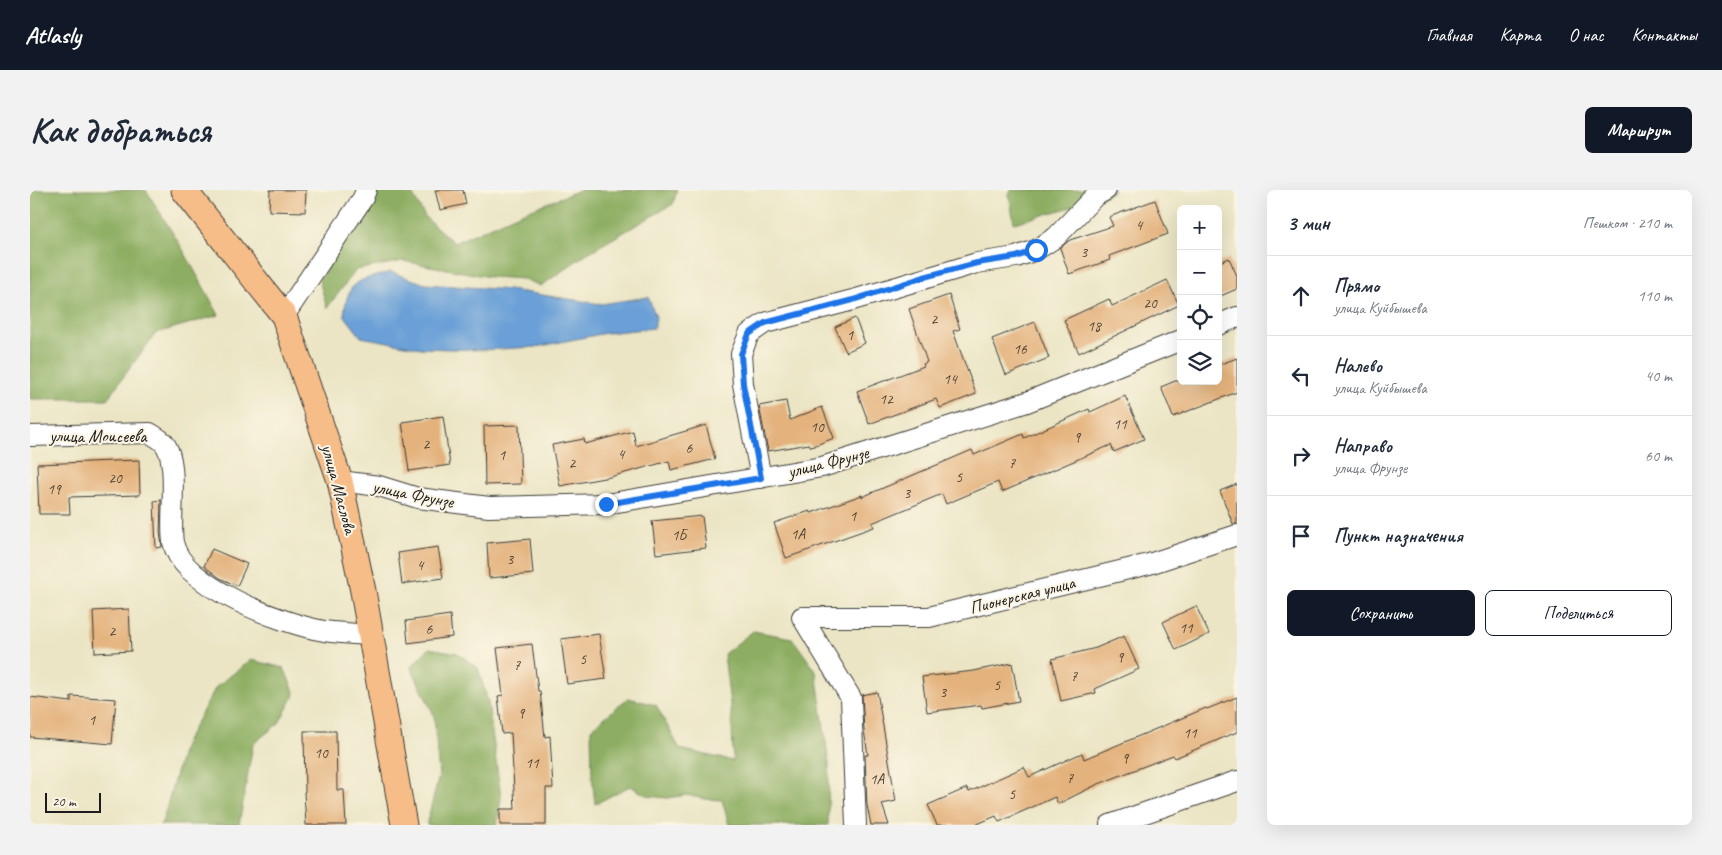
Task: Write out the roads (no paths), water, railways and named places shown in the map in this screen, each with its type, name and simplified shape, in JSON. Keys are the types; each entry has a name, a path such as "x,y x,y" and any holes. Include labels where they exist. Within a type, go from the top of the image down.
{"main road":[{"name":"улица Маслова","path":"184,190 284,316 340,481 404,825"}],"street":[{"path":"284,316 363,198 366,190"},
{"path":"761,478 743,384 741,354 749,334 765,323 774,320 853,300 924,277 977,263 1016,257 1036,250 1056,237 1095,196 1106,190"},
{"path":"1222,323 1237,317"},
{"name":"улица Фрунзе","path":"340,481 379,486 418,498 489,507 606,504 822,467 1027,402 1177,342"},
{"name":"улица Моисеева","path":"30,436 150,434 164,442 171,458 173,543 185,566 201,581 262,614 324,631 370,635"},
{"name":"Пионерская улица","path":"856,825 851,698 802,617 929,618 1149,564 1237,534"},
{"path":"1110,825 1237,781"}],"water":[{"path":"391,272 425,284 510,290 601,304 648,297 656,317 654,328 606,333 536,347 481,350 421,348 361,337 344,315 349,294 357,283"}]}
